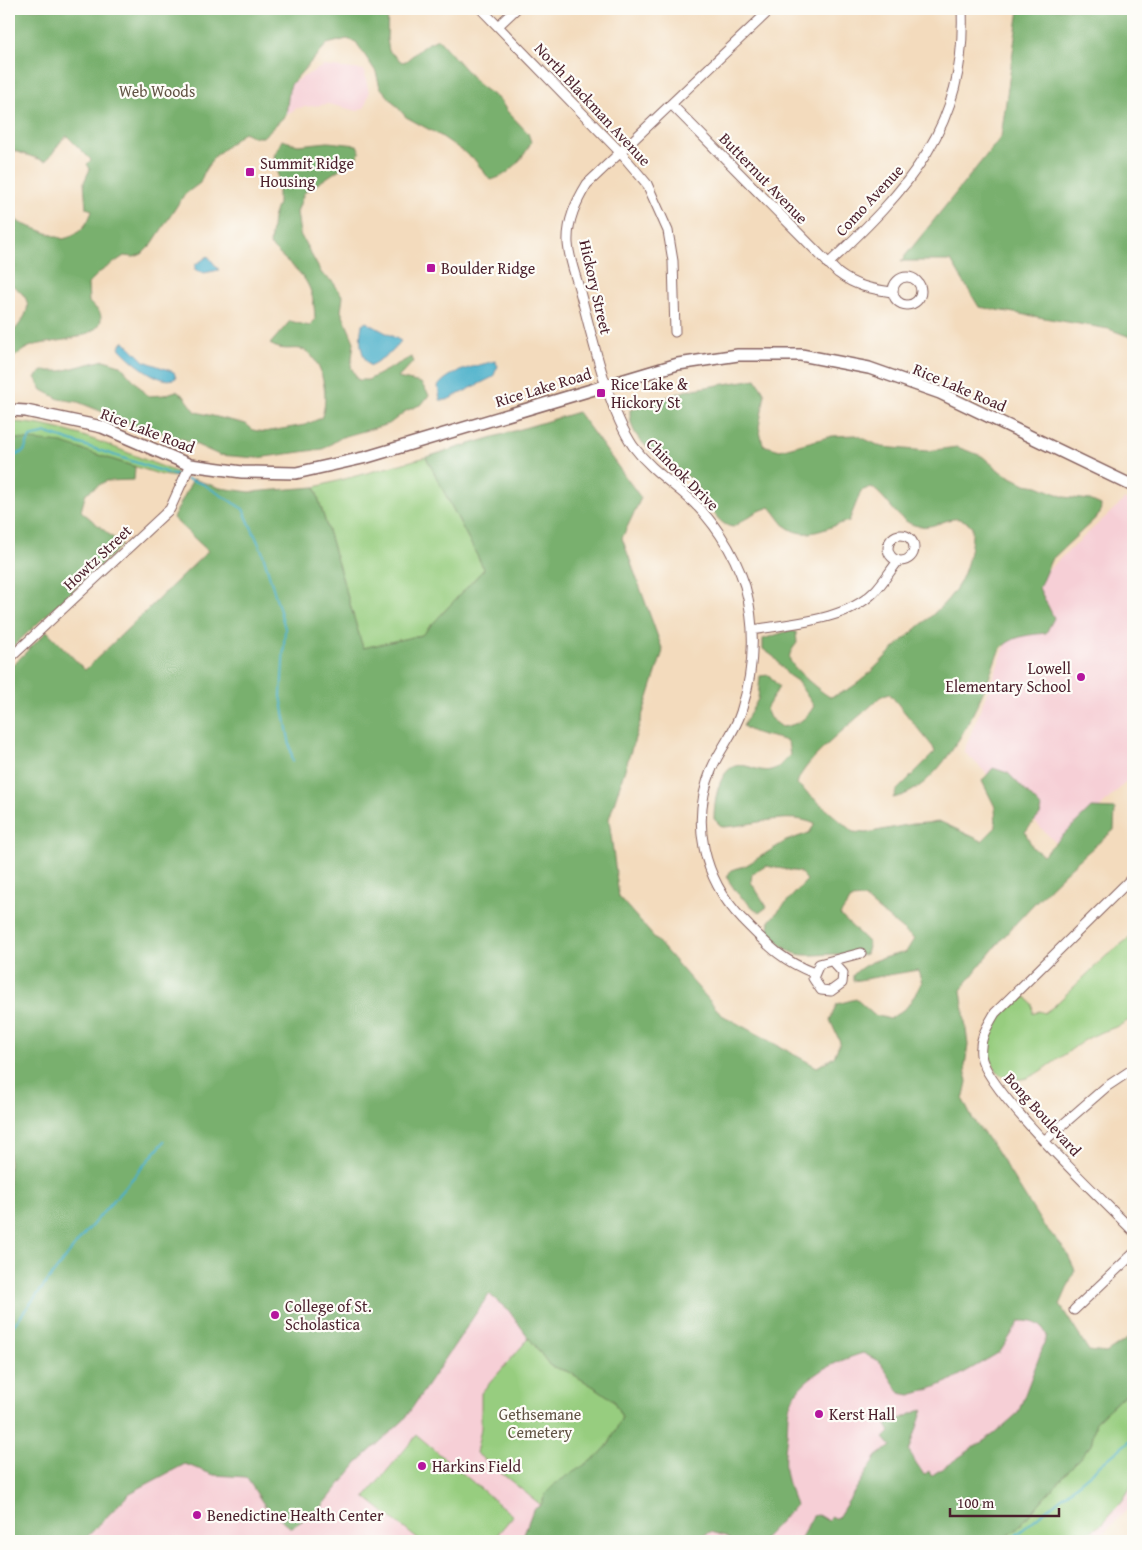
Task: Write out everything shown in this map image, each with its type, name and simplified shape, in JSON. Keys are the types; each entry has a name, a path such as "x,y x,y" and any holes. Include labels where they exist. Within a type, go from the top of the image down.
{"main road":[{"name":"Rice Lake Road","path":"9,410 26,411 102,428 190,465 242,472 296,473 367,458 678,364 738,355 801,355 859,366 940,393 1133,486"}],"street":[{"name":"North Blackman Avenue","path":"481,9 620,152 647,184 668,231 673,261 675,332"},
{"path":"498,26 516,9"},
{"path":"671,104 771,9"},
{"name":"Como Avenue","path":"828,264 894,199 930,148 949,105 955,81 961,45 962,9"},
{"name":"Hickory Street","path":"607,385 568,245 569,231 577,201 587,184 671,104"},
{"name":"Butternut Avenue","path":"671,104 843,277 866,289 892,292"},
{"name":"Chinook Drive","path":"607,385 622,426 634,446 654,470 698,507 729,550 744,586 753,630 749,681 740,715 713,765 705,786 701,809 704,851 721,893 736,912 774,951 790,964 814,973"},
{"name":"Howtz Street","path":"9,659 170,509 190,465"},
{"path":"753,630 828,616 853,607 873,593 898,561"},
{"name":"Bong Boulevard","path":"1133,878 996,1013 981,1040 981,1057 990,1078 1044,1141 1133,1231"},
{"path":"833,962 843,973 842,983 836,990 821,990 815,983 814,973 823,962 833,962 861,953"},
{"path":"1044,1141 1106,1087 1133,1069"},
{"path":"1074,1310 1133,1254"}],"shaded area":[{"path":"323,66 364,70 369,93 365,107 358,111 328,104 297,108 286,115 289,90 292,83"},
{"path":"1125,499 1133,508 1133,775 1060,847 964,751 1028,588"},
{"name":"College of St. Scholastica","path":"268,1029 763,1450 916,1168 1133,1398 1133,1504 1095,1541 9,1541 9,1280"}],"green space":[{"name":"Web Woods","path":"9,9 388,9 387,39 389,51 402,62 406,61 425,45 438,39 479,85 500,100 507,111 528,133 531,142 515,166 503,175 490,180 474,159 441,136 406,117 380,87 376,72 356,42 347,39 327,44 292,83 289,90 286,115 263,137 254,137 244,132 214,157 205,170 200,183 184,195 152,244 142,254 134,257 124,256 100,272 88,284 89,302 100,313 100,322 95,329 74,338 32,346 9,361 9,334 15,330 26,313 27,302 19,290 9,283 9,213 20,223 63,239 82,229 92,210 86,208 84,182 90,169 87,164 91,160 67,136 45,161 9,149"},
{"path":"1019,9 1133,9 1133,338 1109,329 979,307 951,261 901,261 1001,137"},
{"path":"282,140 298,145 328,142 357,145 360,152 356,158 304,193 297,212 300,234 322,274 333,282 343,297 341,311 354,342 351,367 358,380 368,380 411,357 414,361 398,378 421,383 429,395 422,404 406,411 389,424 342,437 323,449 257,458 219,455 186,440 135,425 78,402 59,399 42,390 35,377 43,371 61,371 104,360 120,365 148,396 164,395 176,391 184,396 196,412 246,424 253,430 264,432 305,425 321,418 324,410 325,391 316,362 304,350 284,349 270,344 290,321 309,326 315,320 314,305 307,284 296,269 270,245 273,218 278,203 278,176 274,156"},
{"path":"756,379 765,394 759,427 763,445 780,450 832,436 856,435 882,447 927,451 957,447 982,456 1001,472 1025,484 1038,486 1064,497 1090,500 1101,505 1100,514 1051,560 1039,588 1054,618 1046,633 1018,638 1003,646 963,733 939,768 925,782 910,792 893,798 897,790 935,752 889,693 880,697 820,751 801,774 797,784 853,832 866,833 912,824 941,822 982,841 996,827 995,807 982,781 993,768 1008,773 1042,808 1040,815 1025,832 1033,848 1043,855 1091,808 1115,809 1114,830 1032,906 995,947 961,990 968,1045 965,1066 967,1082 963,1100 972,1118 996,1150 1041,1222 1066,1251 1075,1270 1060,1305 1089,1351 1106,1353 1133,1335 1133,1389 1096,1421 1091,1445 1016,1530 1001,1541 799,1541 813,1516 818,1515 828,1521 831,1516 837,1519 877,1456 891,1446 884,1438 890,1432 886,1425 923,1409 909,1452 924,1475 929,1471 931,1476 994,1434 1018,1413 1047,1336 1040,1326 1020,1321 1000,1352 948,1382 910,1395 900,1393 880,1362 863,1353 830,1366 809,1379 793,1397 788,1414 785,1470 796,1505 761,1541 732,1541 725,1536 710,1532 693,1541 521,1541 533,1510 541,1505 546,1493 556,1483 597,1457 609,1444 622,1417 613,1400 599,1390 569,1372 550,1366 509,1311 489,1294 404,1420 360,1460 320,1509 291,1528 265,1506 246,1477 214,1475 185,1464 130,1493 84,1540 9,1541 9,669 47,631 85,670 208,551 173,518 193,479 220,488 250,492 315,487 363,648 422,635 484,569 426,457 578,412 641,498 622,538 663,651 609,819 619,897 722,1015 817,1067 834,1057 840,1042 830,1020 837,1004 856,999 874,1015 890,1019 907,1007 922,983 918,970 853,981 853,975 871,962 906,952 914,939 864,898 851,899 840,915 869,943 866,954 805,955 791,952 784,947 769,931 770,920 807,880 800,872 766,866 752,874 751,882 767,907 759,913 737,893 727,878 731,870 745,866 786,841 809,833 815,824 804,820 781,819 722,827 714,819 717,793 724,775 730,769 737,766 746,766 764,771 772,770 780,766 790,755 788,742 759,734 743,726 758,699 760,676 769,675 779,687 766,709 770,718 782,727 801,721 814,706 797,681 788,675 774,657 763,649 763,639 788,631 796,632 797,643 790,656 792,664 808,680 830,697 841,693 869,674 893,649 934,614 955,591 968,562 972,526 958,519 926,526 910,524 898,515 883,497 871,487 861,491 849,521 811,533 796,532 788,528 770,507 756,512 733,527 726,525 716,516 694,483 644,444 636,434 631,423 630,410 688,390"},
{"path":"9,422 52,427 73,433 176,472 176,477 162,475 82,450 9,438"},
{"path":"9,438 62,443 135,467 134,480 106,481 86,493 81,511 122,545 9,650"},
{"path":"426,457 484,569 422,635 363,648 315,487"},
{"path":"1133,935 1133,1017 1122,1024 1085,1040 1029,1077 1017,1079 1000,1075 990,1057 988,1042 998,1017 1004,1010 1011,1004 1026,997 1032,1004 1033,1014 1039,1011 1044,1013 1053,1007 1106,956"},
{"name":"Gethsemane Cemetery","path":"529,1338 550,1366 569,1372 599,1390 613,1400 622,1417 602,1453 558,1483 551,1489 541,1505 476,1453 481,1428 481,1393"},
{"path":"1133,1389 1133,1483 1123,1500 1102,1524 1076,1541 1001,1541 1016,1530 1091,1445 1096,1421"},
{"name":"Harkins Field","path":"417,1435 513,1516 492,1541 420,1541 365,1497"}],"water":[{"path":"208,256 219,270 204,273 195,270 195,265"},
{"path":"366,322 401,341 392,352 370,366 362,352 361,341 362,325"},
{"path":"124,341 144,361 174,372 176,378 170,380 162,379 146,371 120,349 119,347"},
{"path":"495,361 498,366 493,377 447,400 440,400 438,386 449,376 464,369"}],"waterway":[{"path":"9,459 24,451 30,437 47,433 180,477"},
{"path":"187,479 203,484 243,509 262,551 285,628 281,696 293,762"},
{"path":"9,1331 81,1238 164,1142"},
{"path":"1009,1541 1133,1438"}],"place":[{"name":"Summit Ridge Housing","path":"250,172"},
{"name":"Boulder Ridge","path":"431,268"},
{"name":"Rice Lake & Hickory St","path":"601,393"},
{"name":"Lowell Elementary School","path":"1081,677"},
{"name":"College of St. Scholastica","path":"275,1315"},
{"name":"Kerst Hall","path":"819,1414"},
{"name":"Harkins Field","path":"422,1466"},
{"name":"Benedictine Health Center","path":"197,1515"}]}
